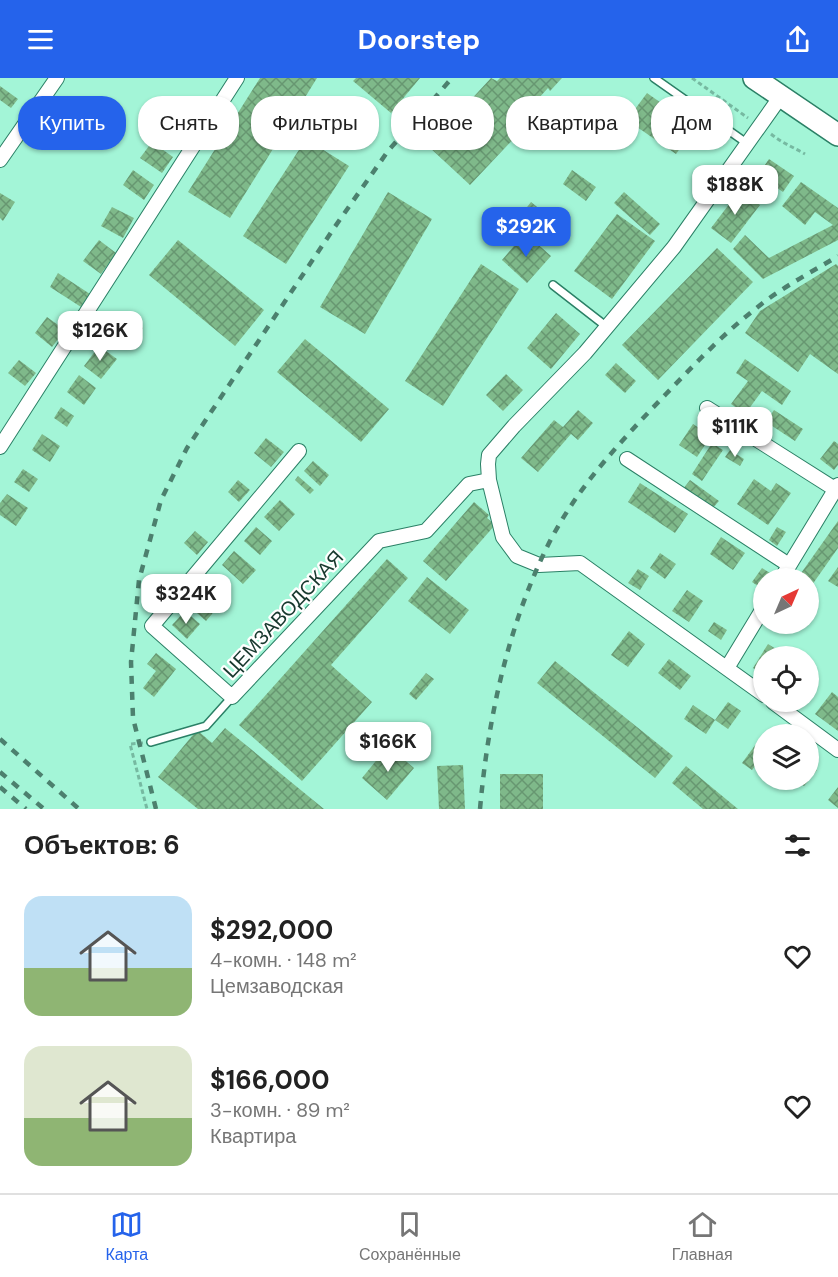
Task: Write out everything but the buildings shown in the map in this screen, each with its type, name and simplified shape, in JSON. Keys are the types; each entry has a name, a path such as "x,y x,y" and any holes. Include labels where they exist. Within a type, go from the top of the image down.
{"main road":[{"path":"754,78 838,135"}],"street":[{"path":"0,160 57,78"},
{"path":"0,447 237,78"},
{"path":"753,687 580,563 539,565 517,556 503,537 489,480 489,455 585,353 674,247 781,96"},
{"path":"707,408 837,488 787,568"},
{"name":"ЦЕМЗАВОДСКАЯ","path":"299,451 152,626 232,698 379,541 426,531 470,484 489,480"},
{"path":"627,459 789,565"},
{"path":"727,668 753,625"},
{"path":"787,712 838,750"}],"lane":[{"path":"654,78 748,144"},
{"path":"553,285 607,327"},
{"path":"150,742 206,726 232,698"}],"path":[{"path":"147,809 130,744 150,742"}],"railway":[{"path":"156,809 133,718 131,662 139,580 161,500 187,448 334,228 388,151 452,78"},
{"path":"480,809 488,741 511,639 522,606 549,543 573,502 617,446 719,340 764,302 838,256"},
{"path":"0,739 79,809"},
{"path":"0,772 44,809"},
{"path":"0,787 26,809"}]}
